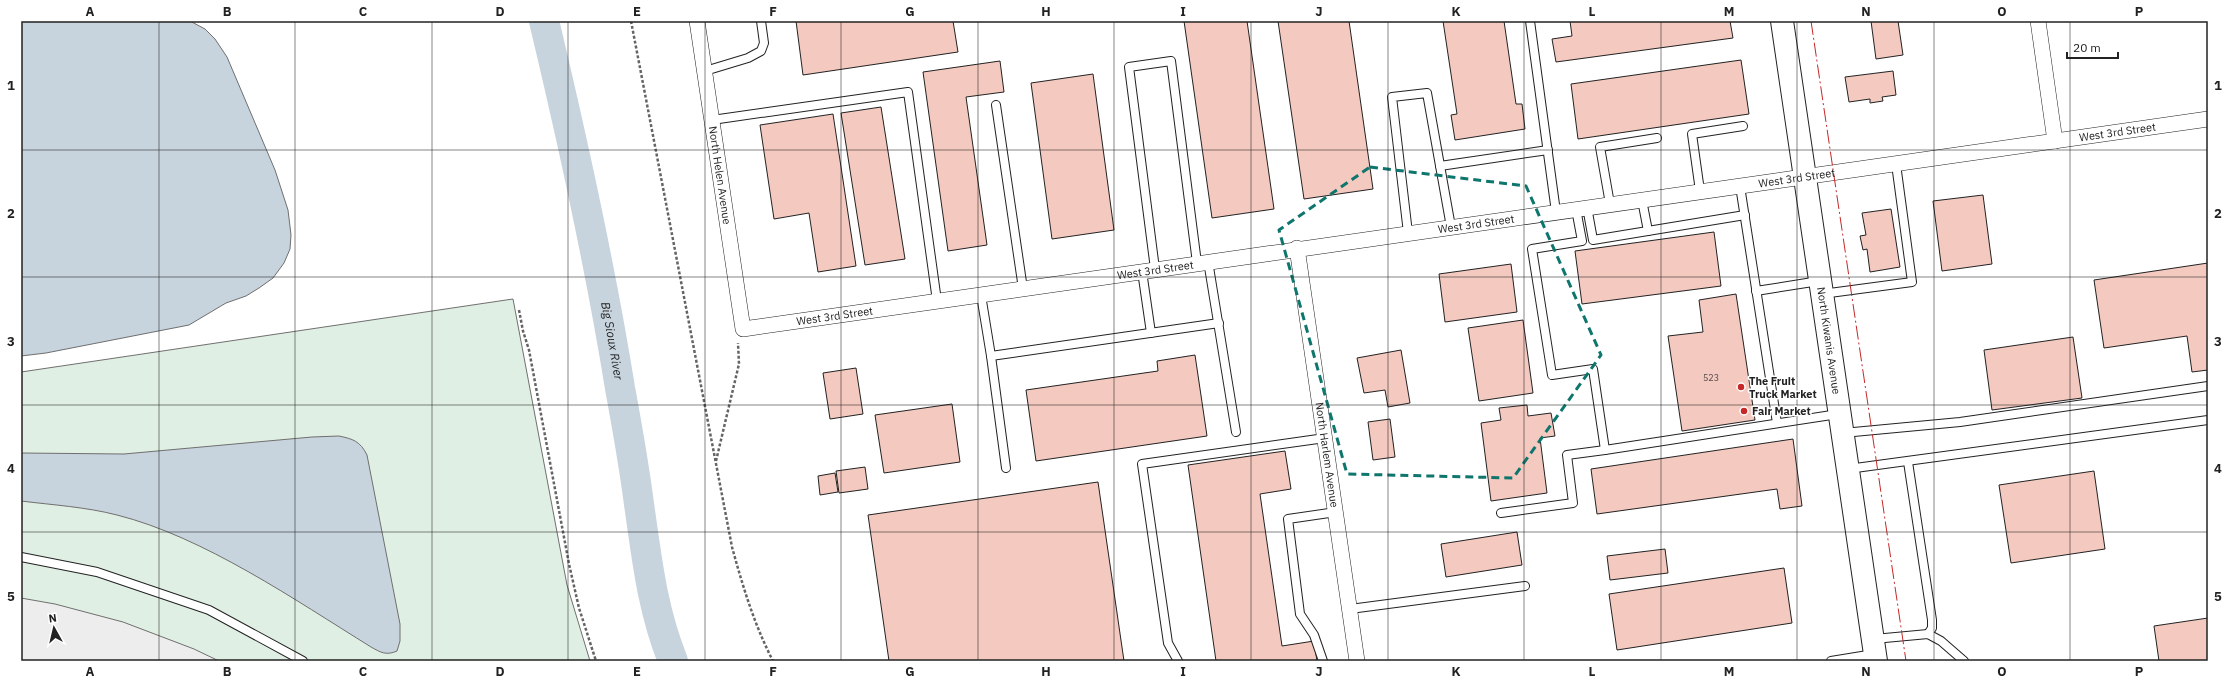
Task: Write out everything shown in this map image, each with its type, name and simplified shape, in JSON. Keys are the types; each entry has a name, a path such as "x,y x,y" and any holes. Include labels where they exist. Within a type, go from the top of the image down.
{"main road":[{"name":"North Kiwanis Avenue","path":"1782,21 1874,651"}],"street":[{"name":"North Helen Avenue","path":"697,21 743,329"},
{"path":"2038,21 2055,141"},
{"name":"West 3rd Street","path":"743,329 1297,248 2208,119"},
{"name":"North Harlem Avenue","path":"1297,248 1350,609 1354,661"}],"lane":[{"path":"705,71 748,58 761,51 764,43 761,21"},
{"path":"1530,21 1556,212"},
{"path":"1150,333 1148,270 1129,67 1171,61 1203,262 1219,323 1236,432"},
{"path":"712,120 908,92 937,301"},
{"path":"1408,233 1392,97 1427,93 1451,227"},
{"path":"996,105 1023,289"},
{"path":"1700,191 1692,134 1743,126"},
{"path":"1610,204 1600,147 1657,138"},
{"path":"1440,166 1548,150"},
{"path":"1756,291 1912,282 1896,164"},
{"path":"1740,186 1777,423"},
{"path":"1642,200 1648,231"},
{"path":"1582,208 1593,240 1745,215"},
{"path":"1582,208 1582,241 1532,249 1552,375 1593,369 1605,450"},
{"path":"981,295 1006,468"},
{"path":"991,356 1219,323"},
{"path":"1501,513 1573,503 1567,455 1777,423 1841,424 1960,422 2208,386"},
{"path":"1847,470 2208,420"},
{"path":"1178,661 1168,643 1142,464 1325,438"},
{"path":"1831,661 1874,651 1928,634 1932,628 1908,462"},
{"path":"1323,661 1314,634 1300,614 1288,519 1336,512"},
{"path":"21,557 97,572 209,610 303,661"},
{"path":"1350,609 1525,586"},
{"path":"1928,634 1942,641 1964,661"}],"path":[{"path":"631,21 732,547 746,599 757,629 773,661"},
{"path":"519,310 523,331 529,350 569,564 579,608 596,661"},
{"path":"715,463 739,364 737,344 743,329"}],"highlighted area":[{"path":"1370,167 1526,186 1601,355 1513,478 1347,474 1279,230"}],"green space":[{"path":"513,299 567,585 590,661 21,661 21,372"}],"shaded area":[{"path":"21,21 190,21 205,29 215,39 227,57 275,170 288,210 291,235 290,249 284,263 273,278 246,296 226,303 189,325 46,353 21,356"},
{"path":"339,436 356,441 367,455 400,624 400,641 397,651 390,653 383,653 374,649 280,590 216,554 183,538 150,525 105,512 21,501 21,453 124,454 312,437"},
{"path":"21,598 55,604 123,622 194,649 219,661 21,661"}],"building":[{"path":"796,21 953,21 958,52 803,75"},
{"path":"1184,21 1247,21 1274,209 1212,218"},
{"path":"1278,21 1349,21 1373,189 1304,199"},
{"path":"1443,21 1504,21 1516,104 1522,104 1525,129 1455,140 1451,115 1457,114"},
{"path":"1570,21 1730,21 1733,38 1556,62 1552,39 1572,36"},
{"path":"1871,21 1898,21 1903,55 1876,59"},
{"path":"1741,60 1749,114 1578,139 1571,84"},
{"path":"1000,61 1004,92 966,97 987,245 948,251 923,72"},
{"path":"1893,71 1896,95 1882,97 1883,101 1870,103 1870,99 1849,102 1845,77"},
{"path":"1093,74 1114,230 1052,239 1031,83"},
{"path":"881,107 905,259 865,265 841,113"},
{"path":"833,114 856,266 818,272 809,213 774,219 760,125"},
{"path":"1983,195 1992,264 1942,271 1933,201"},
{"path":"1891,209 1900,267 1870,272 1867,249 1863,250 1860,236 1866,235 1862,213"},
{"path":"1714,232 1721,286 1582,304 1575,251"},
{"path":"2208,263 2208,370 2192,372 2187,336 2104,348 2094,280"},
{"path":"1511,264 1517,312 1445,322 1439,274"},
{"path":"1736,294 1755,420 1682,431 1668,336 1703,332 1699,300"},
{"path":"1523,320 1533,393 1479,401 1468,328"},
{"path":"2073,337 2082,398 1992,410 1984,350"},
{"path":"1401,350 1410,403 1388,407 1385,390 1364,393 1357,358"},
{"path":"1195,355 1207,436 1036,461 1026,390 1158,371 1157,361"},
{"path":"856,368 863,414 830,419 823,373"},
{"path":"952,404 960,462 884,473 875,415"},
{"path":"1527,405 1528,416 1551,413 1555,436 1540,438 1547,493 1491,501 1481,423 1501,420 1499,408"},
{"path":"1390,419 1395,457 1373,460 1368,422"},
{"path":"1793,439 1802,506 1780,509 1777,489 1597,514 1591,469"},
{"path":"1285,451 1291,489 1260,494 1282,646 1314,641 1317,661 1216,661 1188,465"},
{"path":"865,467 868,489 839,493 836,471"},
{"path":"2094,471 2105,549 2011,563 1999,485"},
{"path":"835,473 838,492 820,495 818,476"},
{"path":"1098,482 1124,661 889,661 868,515"},
{"path":"1517,532 1522,565 1446,577 1441,544"},
{"path":"1665,549 1668,573 1610,580 1607,556"},
{"path":"1784,568 1792,623 1617,650 1609,594"},
{"path":"2208,618 2208,661 2159,661 2154,626"}],"waterway":[{"name":"Big Sioux River","path":"544,21 576,158 604,295 635,475 651,584 660,622 673,661"}],"power":[{"path":"1811,21 1906,661"}],"place":[{"name":"The Fruit Truck Market","path":"1741,387"},
{"name":"Fair Market","path":"1744,411"}]}
